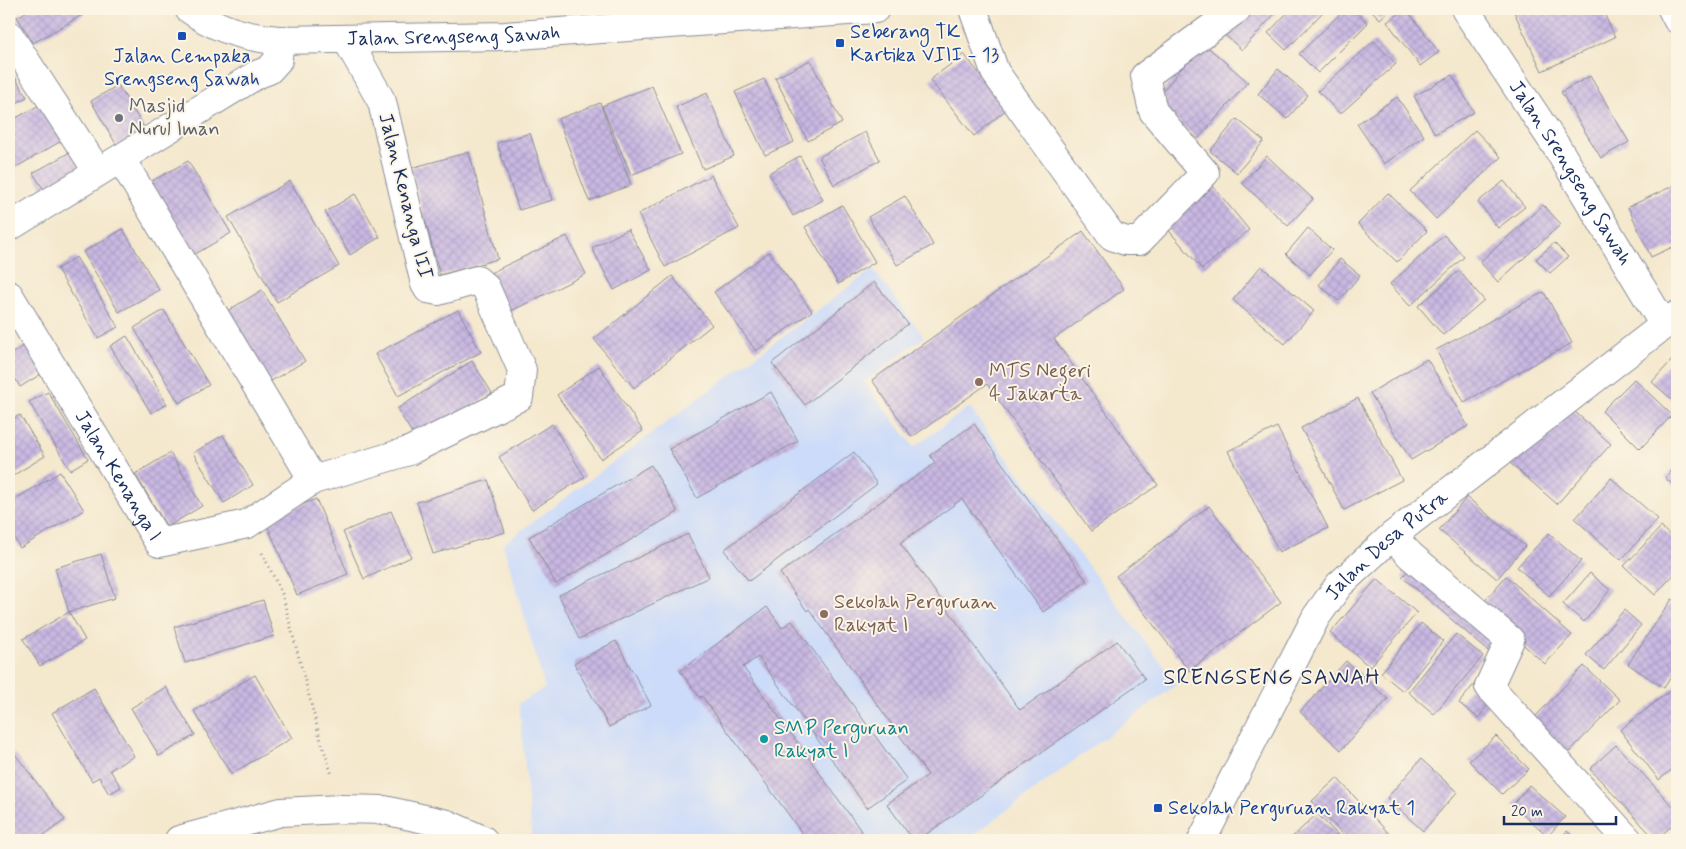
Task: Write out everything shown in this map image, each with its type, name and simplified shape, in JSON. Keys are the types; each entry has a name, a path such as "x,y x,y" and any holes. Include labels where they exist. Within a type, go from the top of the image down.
{"street":[{"name":"Jalan Srengseng Sawah","path":"189,9 223,28 260,39 279,40 505,36 875,9"},
{"path":"973,9 995,72 1112,236 1126,241 1139,242 1205,173 1153,111 1145,76 1237,9"},
{"name":"Jalan Srengseng Sawah","path":"1465,9 1670,320"},
{"path":"1672,9 1677,19"},
{"path":"9,35 98,172"},
{"path":"9,227 256,75 269,70 278,60 279,40"},
{"name":"Jalan Kenanga III","path":"313,480 409,450 519,397 522,370 486,288 477,280 438,291 428,290 382,102 347,40"},
{"path":"121,158 313,480 247,524"},
{"name":"Jalan Kenanga I","path":"9,295 158,543 247,524"},
{"name":"Jalan Desa Putra","path":"1206,839 1316,617 1339,585 1392,536 1670,320"},
{"path":"1392,536 1411,556 1510,640 1489,686 1628,840"},
{"path":"180,840 281,812 341,809 384,810 447,824 483,840"}],"path":[{"path":"247,524 282,594 321,741 334,782"}],"shaded area":[{"name":"Sekolah Perguruan Rakyat I","path":"873,269 924,337 864,382 914,447 969,407 1177,684 967,840 532,840 519,703 545,688 503,544"}],"building":[{"path":"31,9 81,9 84,14 33,43 17,17"},
{"path":"1248,9 1279,9 1242,50 1225,35"},
{"path":"1291,9 1326,9 1286,50 1268,33"},
{"path":"1345,9 1353,9 1368,23 1318,73 1299,54"},
{"path":"1370,9 1391,9 1380,19"},
{"path":"1406,9 1439,52 1420,66 1387,22"},
{"path":"1521,9 1602,9 1615,37 1542,71 1514,12"},
{"path":"1374,41 1396,64 1340,114 1318,91"},
{"path":"1203,43 1248,82 1198,139 1154,101"},
{"path":"964,54 1007,109 974,136 930,80"},
{"path":"810,60 842,123 808,141 775,78"},
{"path":"9,67 27,97 9,107"},
{"path":"1278,69 1308,95 1287,119 1258,94"},
{"path":"1452,75 1474,112 1435,134 1414,96"},
{"path":"1590,76 1629,142 1601,158 1561,92"},
{"path":"764,79 794,142 765,155 735,92"},
{"name":"Masjid Nurul Iman","path":"118,85 148,134 120,151 91,101"},
{"path":"652,86 681,154 631,175 602,106"},
{"path":"707,93 734,156 703,169 676,107"},
{"path":"1397,97 1424,136 1384,164 1357,124"},
{"path":"600,103 631,185 589,201 558,119"},
{"path":"41,104 63,140 13,169 9,162 9,122"},
{"path":"1237,119 1264,141 1237,173 1210,151"},
{"path":"1475,130 1501,157 1436,219 1410,191"},
{"path":"865,132 880,160 834,185 819,157"},
{"path":"530,133 552,200 519,210 497,143"},
{"path":"72,151 84,171 46,193 33,173"},
{"path":"469,152 498,259 440,275 411,168"},
{"path":"800,156 823,200 793,216 769,173"},
{"path":"1267,156 1313,199 1288,226 1242,183"},
{"path":"188,161 231,233 187,259 143,186"},
{"path":"711,175 739,228 665,267 638,214"},
{"path":"290,181 339,266 277,302 228,217"},
{"path":"1504,181 1525,207 1498,228 1478,202"},
{"path":"1677,184 1677,245 1651,257 1628,207"},
{"path":"1213,186 1249,230 1202,269 1165,226"},
{"path":"1388,193 1427,231 1397,262 1358,224"},
{"path":"355,194 380,237 350,255 325,212"},
{"path":"905,196 933,245 897,265 868,217"},
{"path":"842,205 875,262 838,284 805,227"},
{"path":"1543,205 1561,224 1498,282 1480,262"},
{"path":"1308,228 1332,250 1310,275 1286,254"},
{"path":"123,229 159,290 119,312 83,252"},
{"path":"628,229 651,270 614,290 592,248"},
{"name":"MTS Negeri 4 Jakarta","path":"1083,231 1124,289 1054,339 1158,485 1091,531 987,384 912,437 872,380"},
{"path":"1444,235 1464,257 1410,306 1390,284"},
{"path":"567,236 586,274 501,316 482,277"},
{"path":"1554,243 1568,257 1550,273 1536,259"},
{"path":"769,252 812,311 756,351 714,292"},
{"path":"76,257 118,327 98,338 57,269"},
{"path":"1340,259 1360,275 1339,301 1319,285"},
{"path":"1261,266 1314,311 1285,344 1233,300"},
{"path":"1459,271 1484,300 1443,335 1418,306"},
{"path":"672,276 712,325 634,388 594,339"},
{"path":"874,282 908,324 805,405 772,363"},
{"path":"262,290 305,361 261,387 219,316"},
{"path":"1544,292 1572,343 1464,402 1436,350"},
{"path":"164,310 209,385 179,403 134,328"},
{"path":"458,310 481,352 398,396 375,354"},
{"path":"127,336 167,404 151,413 110,346"},
{"path":"29,343 46,371 20,387 9,367 9,355"},
{"path":"1427,359 1468,426 1411,460 1370,393"},
{"path":"1672,360 1677,365 1677,404 1652,382"},
{"path":"472,361 492,393 417,441 397,409"},
{"path":"599,366 643,431 601,459 557,395"},
{"path":"1634,379 1672,415 1640,449 1602,411"},
{"path":"48,392 88,459 70,470 29,402"},
{"path":"771,392 798,441 697,498 669,449"},
{"path":"1358,398 1402,480 1344,510 1301,428"},
{"path":"1565,403 1611,444 1557,504 1510,463"},
{"path":"20,415 45,456 9,478 9,421"},
{"path":"552,424 585,477 532,510 499,457"},
{"path":"974,424 1087,581 1043,612 962,499 900,543 1020,710 1117,641 1145,679 918,840 913,840 887,804 928,775 809,609 807,611 780,573 935,463 930,455"},
{"path":"1277,427 1328,528 1279,552 1228,451"},
{"path":"223,435 253,485 224,503 193,453"},
{"path":"854,452 877,484 749,581 724,550"},
{"path":"170,453 202,506 167,527 135,474"},
{"path":"1677,463 1677,488 1665,478"},
{"path":"651,465 678,512 556,584 529,537"},
{"path":"60,472 84,510 20,548 9,529 9,503"},
{"path":"1611,478 1658,519 1621,560 1575,519"},
{"path":"488,480 505,532 433,554 417,502"},
{"path":"1467,497 1525,546 1497,579 1439,530"},
{"path":"316,499 348,574 297,595 265,520"},
{"path":"1209,506 1281,602 1189,671 1116,576"},
{"path":"391,511 411,557 364,579 343,532"},
{"path":"1661,527 1677,542 1677,571 1655,595 1624,566"},
{"path":"1549,533 1581,561 1549,596 1517,567"},
{"path":"688,534 709,577 579,639 559,595"},
{"path":"101,554 115,598 69,612 55,568"},
{"path":"1409,570 1500,648 1494,656 1402,577"},
{"path":"1590,573 1610,590 1584,622 1563,604"},
{"path":"1506,576 1572,635 1545,664 1480,606"},
{"path":"1377,579 1417,613 1370,667 1330,633"},
{"path":"1672,599 1677,602 1677,667 1664,688 1628,664"},
{"path":"263,600 274,636 185,663 174,627"},
{"name":"SMP Perguruan Rakyat I","path":"767,607 782,628 792,621 907,780 867,808 758,657 743,667 867,839 865,840 807,840 702,696 700,698 680,671"},
{"path":"1624,610 1641,625 1604,670 1586,655"},
{"path":"69,612 85,640 40,666 23,639"},
{"path":"1421,623 1443,641 1403,691 1381,673"},
{"path":"1456,634 1483,656 1434,714 1408,692"},
{"path":"616,641 651,705 609,727 574,663"},
{"path":"1346,661 1388,699 1341,750 1300,712"},
{"path":"1584,666 1620,700 1568,753 1533,719"},
{"path":"255,675 292,738 231,774 194,711"},
{"path":"1476,682 1494,697 1478,718 1459,703"},
{"path":"1677,685 1677,765 1659,780 1620,730"},
{"path":"166,687 195,735 159,756 131,708"},
{"path":"94,688 134,756 110,770 121,787 109,794 99,777 92,781 52,713"},
{"path":"1496,736 1529,769 1502,794 1469,761"},
{"path":"1616,745 1677,811 1677,821 1656,840 1590,769"},
{"path":"15,754 65,820 37,840 15,840 9,832 9,759"},
{"path":"1421,759 1457,792 1423,831 1387,798"},
{"path":"1337,778 1395,840 1348,840 1312,801"},
{"path":"1529,785 1565,817 1548,836 1513,805"},
{"path":"1317,814 1343,840 1289,840"},
{"path":"1567,831 1577,840 1559,840"}],"place":[{"name":"Jalan Cempaka Srengseng Sawah","path":"182,36"},
{"name":"Seberang TK Kartika VIII - 13","path":"840,43"},
{"name":"Masjid Nurul Iman","path":"119,118"},
{"name":"MTS Negeri 4 Jakarta","path":"979,382"},
{"name":"Sekolah Perguruan Rakyat I","path":"824,614"},
{"name":"SMP Perguruan Rakyat I","path":"764,739"},
{"name":"Sekolah Perguruan Rakyat 1","path":"1158,808"}],"district":[{"name":"SRENGSENG SAWAH","path":"1272,678"}]}
